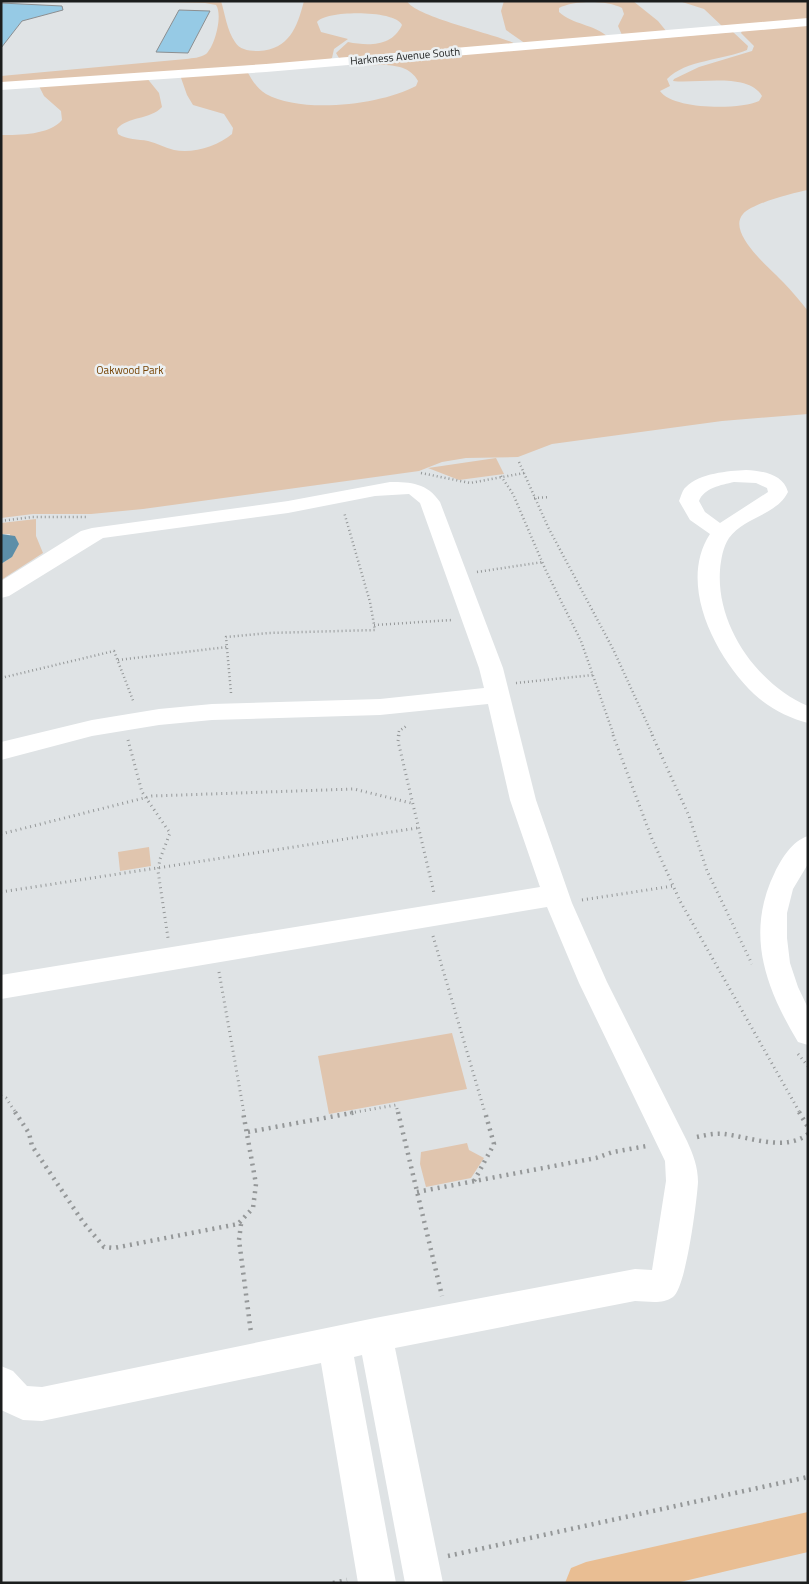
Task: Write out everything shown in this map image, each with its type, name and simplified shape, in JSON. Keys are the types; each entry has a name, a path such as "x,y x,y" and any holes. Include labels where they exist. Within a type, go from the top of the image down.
{"main road":[{"path":"586,1583 808,1532"}],"street":[{"name":"Harkness Avenue South","path":"1,86 266,68 808,22"},
{"path":"1,591 95,533 286,508 317,500 400,488 421,492 430,502 497,690 523,800 558,899 594,983 672,1142 680,1161 682,1181 665,1284 658,1286 635,1285 375,1335 42,1404 19,1403 10,1397 1,1383"},
{"path":"722,532 713,550 709,577 714,611 725,637 740,663 761,688 784,704 808,715"},
{"path":"1,751 132,721 233,711 371,708 427,703 497,690"},
{"path":"800,1040 792,1009 780,979 774,952 772,929 776,900 783,881 794,861 808,846"},
{"path":"1,987 433,915 558,899"},
{"path":"375,1335 433,1570"},
{"path":"335,1344 365,1580"}],"path":[{"path":"519,462 534,498 613,649 689,816 708,871 753,967"},
{"path":"501,476 513,494 581,642 652,839 672,886 774,1071 808,1127"},
{"path":"534,498 550,497"},
{"path":"233,711 226,637 269,633 375,630 345,513 326,507 317,500"},
{"path":"457,575 543,562"},
{"path":"374,625 472,618"},
{"path":"118,660 226,647"},
{"path":"1,678 114,651 118,660 132,721 138,782 143,797 170,833 169,842 161,855 159,867 171,959"},
{"path":"497,690 592,675"},
{"path":"427,703 429,714 427,719 405,726 398,734 433,915 494,1144 474,1182"},
{"path":"1,834 143,797 354,788 411,804"},
{"path":"1,892 400,829 417,828"},
{"path":"558,899 672,886"},
{"path":"216,952 248,1132 256,1194 253,1208 238,1229 255,1360"},
{"path":"800,1040 808,1066"},
{"path":"1,1096 6,1098 29,1133 32,1146 84,1222 104,1247 114,1248 231,1227 244,1219"},
{"path":"248,1132 396,1105 448,1321"},
{"path":"417,1192 717,1134 785,1142 798,1141 808,1134"},
{"path":"433,1570 808,1477"},
{"path":"333,1583 365,1580"}],"green space":[{"path":"129,1 221,1 232,38 239,47 252,51 269,49 285,41 295,28 304,1 407,1 413,7 440,19 516,44 339,58 336,53 348,42 371,44 386,41 398,32 402,25 397,20 375,14 333,15 317,22 321,32 348,39 334,49 332,58 329,60 1,84 1,76 199,57 206,54 209,50 217,30 219,16 216,5"},
{"path":"504,1 633,1 658,21 667,32 622,35 618,26 624,14 622,8 599,2 582,2 565,5 559,8 559,12 571,20 596,29 608,37 526,44 506,30 501,11"},
{"path":"679,1 808,1 808,20 723,27 704,9"},
{"name":"Oakwood Park","path":"808,24 808,190 755,206 743,214 739,222 745,241 752,251 790,289 808,311 808,414 722,421 552,444 518,457 466,458 442,462 419,471 143,509 91,514 33,514 1,518 1,135 42,131 50,129 62,120 61,111 44,96 39,86 146,77 159,93 162,107 151,114 122,125 117,129 118,134 174,150 189,151 205,148 220,142 232,134 233,128 224,114 193,105 187,95 180,75 247,71 260,90 281,100 299,104 341,105 401,93 416,86 418,81 412,73 404,68 385,65 346,64 733,32 748,46 747,50 684,68 667,79 670,86 660,91 678,102 692,105 737,106 759,101 762,96 746,84 734,81 673,81 699,67 752,51 754,46 741,33 742,31"},
{"path":"496,458 504,474 459,480 428,468"},
{"path":"36,519 36,536 43,553 1,580 1,564 12,557 10,534 1,534 1,523"},
{"path":"149,847 151,866 120,871 118,852"},
{"path":"452,1033 467,1089 329,1114 318,1056"},
{"path":"467,1143 469,1150 484,1158 471,1178 426,1187 420,1164 421,1152"}],"water":[{"path":"1,534 15,536 19,544 12,557 1,564"}],"building":[{"path":"1,3 62,6 63,10 22,21 1,48"},
{"path":"179,10 210,11 188,53 156,52"}]}
